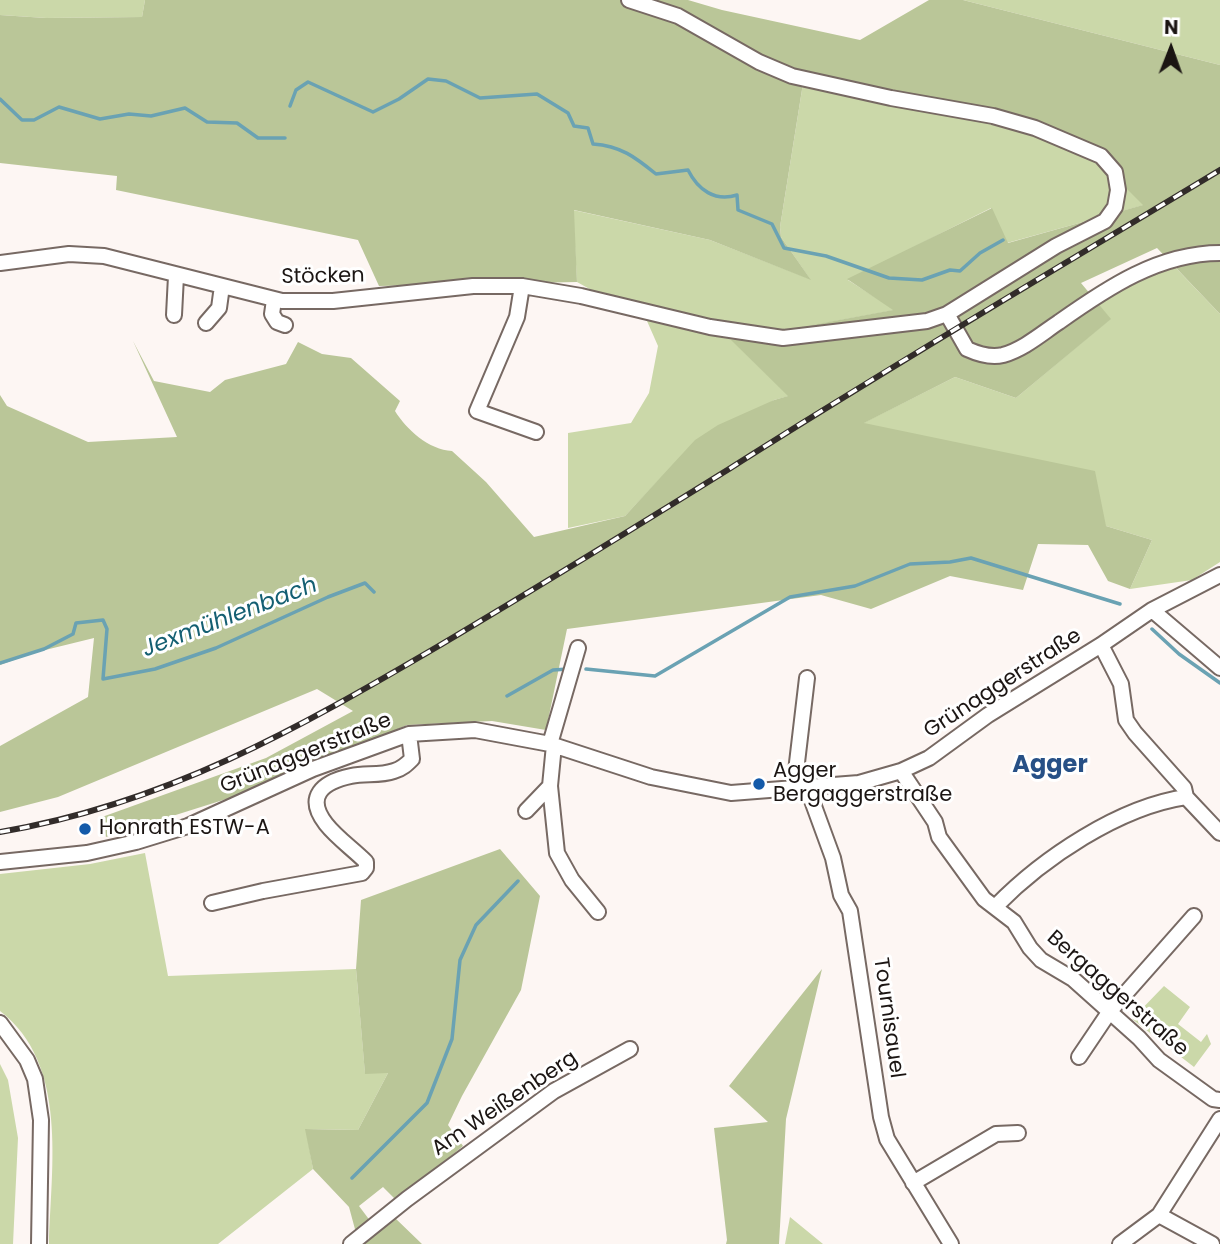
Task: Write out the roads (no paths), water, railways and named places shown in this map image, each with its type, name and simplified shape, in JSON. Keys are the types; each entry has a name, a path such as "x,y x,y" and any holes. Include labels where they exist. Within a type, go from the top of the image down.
{"street":[{"name":"Stöcken","path":"0,263 69,254 104,256 274,300 333,301 473,286 522,286 580,296 733,332 783,338 927,321 947,314 1056,246 1105,221 1115,206 1118,190 1115,172 1101,156 1035,128 993,116 891,98 792,76 759,62 678,16 629,0"},
{"path":"947,314 967,349 983,355 1000,356 1019,349 1108,288 1142,271 1181,258 1220,253"},
{"path":"174,315 177,276"},
{"path":"206,323 219,308 222,286"},
{"path":"522,286 517,317 477,411 536,432"},
{"path":"274,300 272,314 277,322 285,325"},
{"name":"Grünaggerstraße","path":"0,862 87,853 175,830 313,769 409,734 475,730 552,745 651,777 731,793 859,783 901,771 929,758 988,715 1152,610 1220,575"},
{"path":"1152,610 1220,668"},
{"path":"1101,645 1121,684 1126,720 1184,788 1186,797 1220,833"},
{"path":"578,648 552,745 550,786 558,853 572,880 598,912"},
{"path":"801,788 807,678"},
{"path":"212,903 362,873 366,862 328,827 318,810 317,795 320,789 351,776 382,774 404,767 412,759 409,734"},
{"name":"Bergaggerstraße","path":"901,771 935,822 939,837 984,899 1014,922 1041,960 1073,979 1159,1060 1213,1099 1220,1100"},
{"path":"526,811 550,786"},
{"name":"Tournisauel","path":"801,788 833,858 841,895 850,911 881,1117 887,1139 951,1244"},
{"path":"996,906 1051,857 1090,833 1160,801 1186,797"},
{"path":"1079,1057 1110,1011 1194,916"},
{"path":"0,1023 27,1060 35,1079 41,1120 39,1244"},
{"name":"Am Weißenberg","path":"351,1244 407,1199 554,1091 630,1049"},
{"path":"1120,1244 1159,1215 1220,1119"},
{"path":"913,1183 996,1134 1017,1133"},
{"path":"1159,1215 1212,1244"}],"waterway":[{"path":"290,106 296,90 308,82 373,112 399,99 428,79 446,81 480,98 537,94 568,113 574,126 588,128 593,144 627,153 656,174 688,170 708,193 721,197 737,195 738,210 772,224 784,248 826,256 889,278 922,280 950,270 960,271 980,253 1003,240"},
{"path":"0,99 22,120 34,120 59,107 100,119 129,114 151,116 185,108 207,122 237,123 258,138 285,138"},
{"name":"Jexmühlenbach","path":"586,669 655,676 790,597 855,586 910,564 971,558 1120,604"},
{"name":"Jexmühlenbach","path":"0,663 44,649 73,634 76,623 103,620 107,629 103,679 155,669 216,648 365,583 374,592"},
{"name":"Jexmühlenbach","path":"1152,629 1179,654 1220,683"},
{"path":"507,696 553,670 568,669"},
{"path":"352,1178 427,1103 452,1039 460,960 476,925 518,881"}],"railway":[{"path":"0,832 119,803 175,782 230,759 336,705 514,601 912,355 1220,170"}],"place":[{"name":"Agger Bergaggerstraße","path":"759,784"},
{"name":"Honrath ESTW-A","path":"85,829"}],"district":[{"name":"Agger","path":"1050,766"}]}
